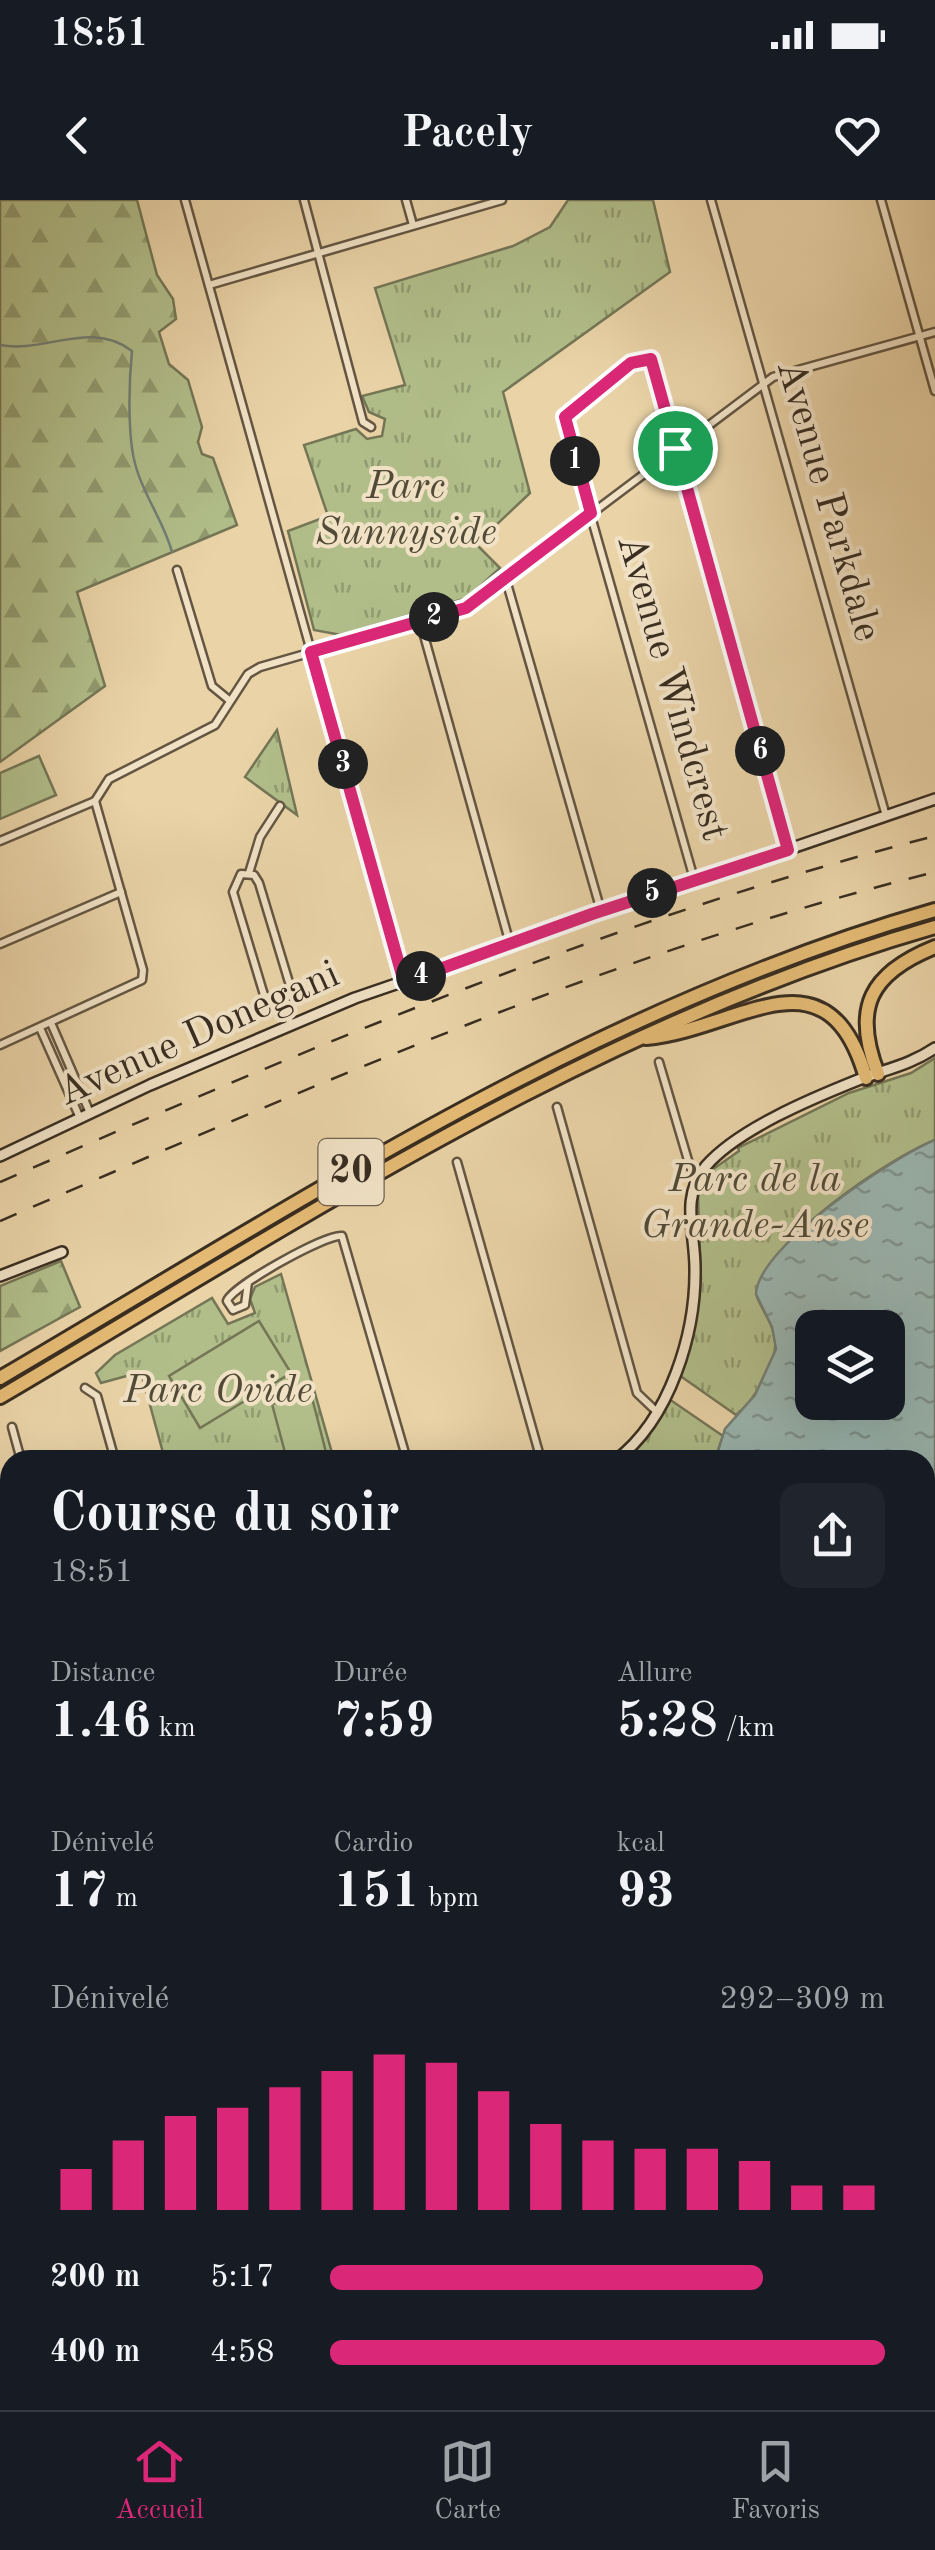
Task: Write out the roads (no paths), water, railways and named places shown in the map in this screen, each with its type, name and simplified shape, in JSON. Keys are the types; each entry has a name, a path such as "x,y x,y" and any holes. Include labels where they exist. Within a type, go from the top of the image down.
{"highway":[{"name":"20","path":"0,1378 526,1072 734,978 935,910"},
{"name":"20","path":"0,1397 470,1122 634,1039 760,986 935,927"},
{"path":"872,1076 865,1028 873,994 894,967 935,946"},
{"path":"634,1039 678,1035 772,1004 806,1003 830,1013 847,1028 872,1076"}],"street":[{"path":"184,200 404,982"},
{"path":"304,200 363,422 371,427"},
{"path":"406,200 414,225"},
{"path":"209,285 502,200"},
{"name":"Avenue Parkdale","path":"712,200 886,817"},
{"path":"882,200 935,390"},
{"path":"0,841 95,801 110,779 215,725 248,674 466,608 763,384 935,332"},
{"name":"Avenue Windcrest","path":"675,448 651,359 631,363 565,417 694,879"},
{"path":"675,448 788,850"},
{"path":"177,570 212,686 229,700"},
{"path":"506,580 601,910"},
{"path":"420,621 510,944"},
{"name":"Avenue Donegani","path":"0,1156 291,1024 601,910 935,799"},
{"path":"0,1045 142,980 95,801"},
{"path":"250,873 260,837 280,806"},
{"path":"250,873 259,883 290,989 283,1005"},
{"path":"250,873 237,877 233,892 264,995 283,1005 291,1024"},
{"path":"0,944 121,892"},
{"path":"51,1023 86,1117"},
{"path":"40,1028 86,1117"},
{"path":"627,1450 657,1412 688,1323 695,1269 690,1205 700,1175 738,1138 872,1076 905,1066 935,1048"},
{"path":"658,1062 690,1167 700,1175"},
{"path":"557,1108 638,1393 657,1412"},
{"path":"457,1162 538,1450"},
{"path":"248,1282 244,1305 233,1310 227,1297 248,1282 328,1236 342,1236 404,1450"},
{"path":"0,1276 62,1252"},
{"path":"84,1388 97,1396 112,1450"},
{"path":"12,1427 18,1450"}],"water":[{"path":"935,1140 935,1450 718,1450 725,1429 755,1395 776,1349 772,1327 756,1294 763,1274 802,1229 860,1184"}],"waterway":[{"path":"0,345 16,347 84,337 116,342 132,351 133,455 172,552"}],"railway":[{"path":"0,1182 345,1036 577,947 814,869 935,836"},
{"path":"0,1221 345,1074 577,983 814,905 935,872"}],"park label":[{"name":"Parc Sunnyside","path":"406,511"},
{"name":"Parc de la Grande-Anse","path":"755,1204"},
{"name":"Parc Ovide","path":"218,1392"}]}
